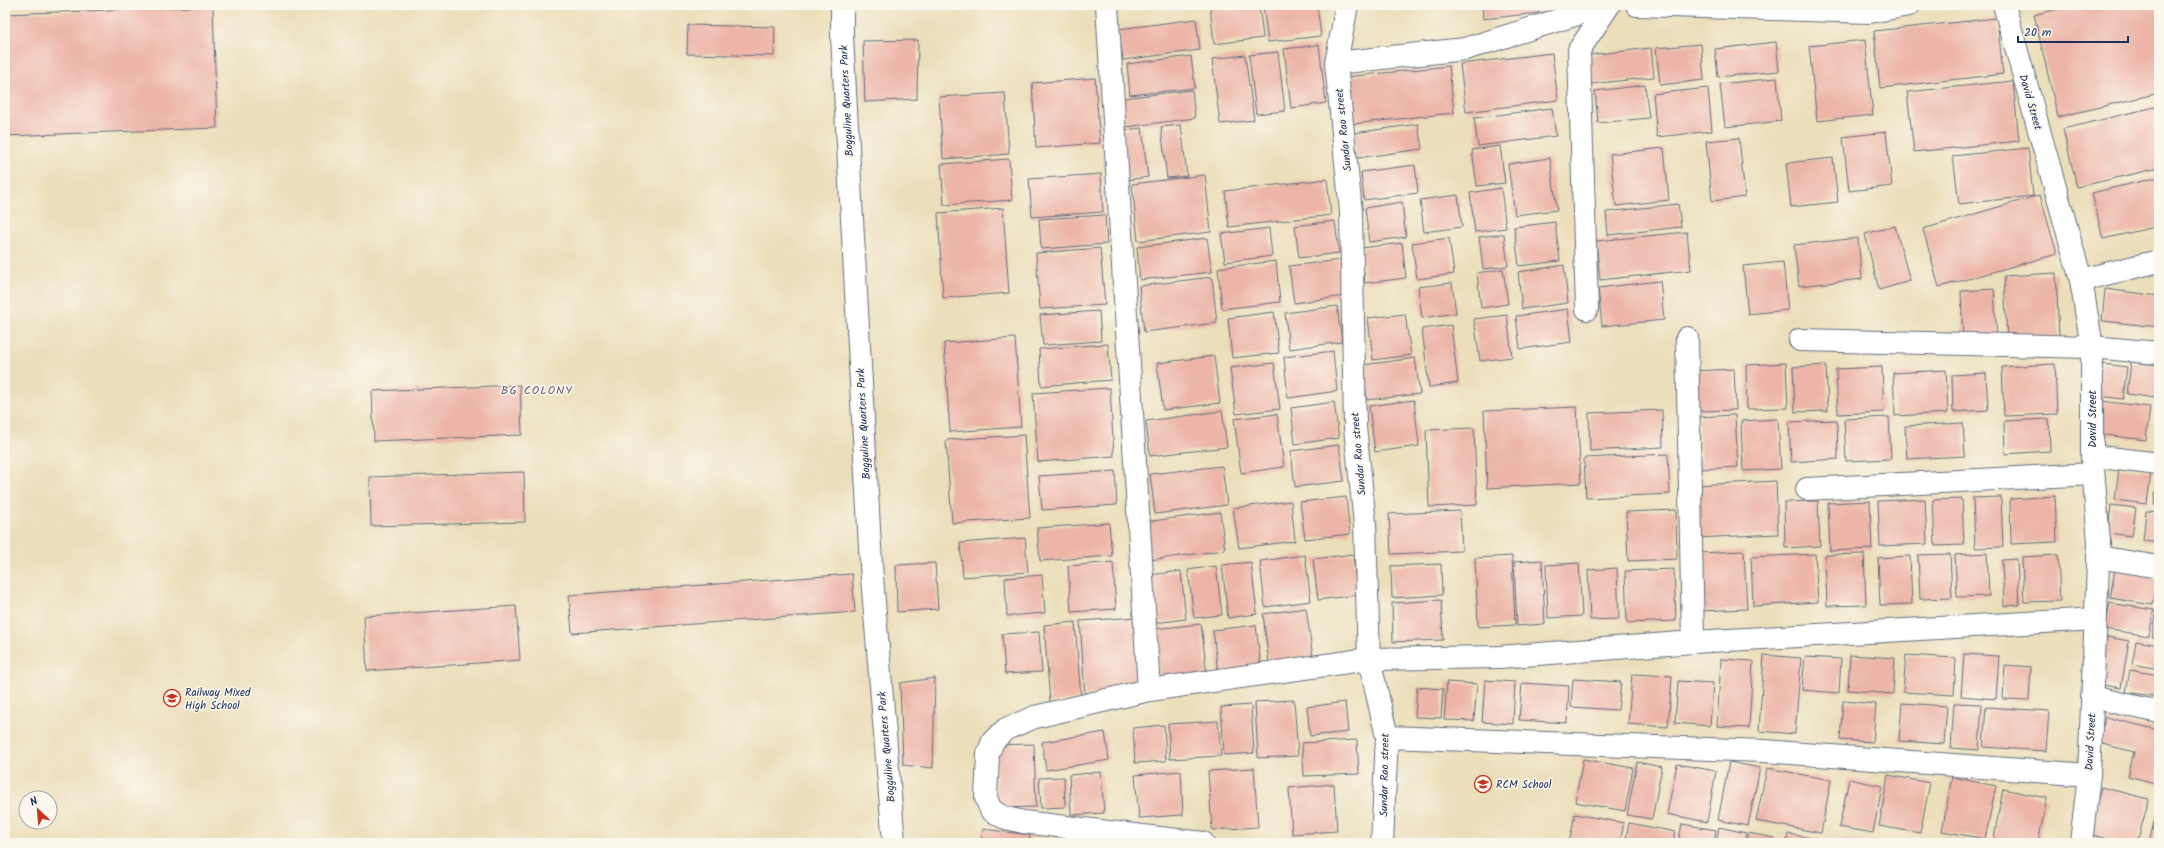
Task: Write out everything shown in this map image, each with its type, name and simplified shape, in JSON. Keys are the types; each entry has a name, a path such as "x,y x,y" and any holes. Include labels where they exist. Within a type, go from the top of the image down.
{"street":[{"name":"Bogguline Quarters Park","path":"842,5 842,43 871,565 894,843"},
{"path":"1107,5 1149,690"},
{"name":"Sundar Rao street","path":"1347,5 1336,63 1351,212 1355,427 1365,524 1369,659 1387,737 1382,843"},
{"path":"1336,63 1465,49 1608,5"},
{"path":"1587,309 1579,50 1608,5"},
{"path":"1637,5 1870,12 1909,5"},
{"name":"David Street","path":"2004,5 2081,280 2092,347 2092,465 2098,557 2089,775 2081,843"},
{"path":"2081,280 2159,261"},
{"path":"1687,338 1693,642"},
{"path":"1800,340 2092,347 2159,353"},
{"path":"1807,489 2092,465 2159,464"},
{"path":"2098,557 2159,567"},
{"path":"1203,843 1023,822 1003,817 992,810 986,798 988,754 993,741 1006,729 1035,717 1149,690 1369,659 1500,657 1693,642 2096,619"},
{"path":"2092,697 2159,712"},
{"path":"1387,737 1764,751 2089,775"}],"building":[{"path":"1210,5 1259,5 1263,38 1214,44"},
{"path":"1263,5 1317,5 1321,36 1268,42"},
{"path":"1482,5 1594,5 1594,7 1483,19"},
{"path":"2073,5 2159,5 2159,93 2058,117 2034,15"},
{"path":"213,6 217,128 5,136 5,14"},
{"path":"1997,18 2003,74 1880,88 1874,31"},
{"path":"1196,19 1200,50 1123,60 1119,29"},
{"path":"688,25 775,27 774,56 687,54"},
{"path":"918,40 917,99 865,102 863,41"},
{"path":"1865,40 1873,115 1817,121 1809,46"},
{"path":"1776,42 1779,71 1718,77 1715,49"},
{"path":"1701,44 1704,80 1660,85 1656,48"},
{"path":"1319,45 1326,103 1291,108 1284,49"},
{"path":"1651,48 1654,77 1591,84 1588,55"},
{"path":"1278,52 1285,111 1256,114 1249,55"},
{"path":"1552,53 1558,100 1466,112 1460,64"},
{"path":"1245,55 1254,120 1220,124 1212,59"},
{"path":"1191,56 1195,88 1130,95 1127,64"},
{"path":"1449,66 1454,113 1352,124 1346,77"},
{"path":"1095,78 1100,143 1036,148 1032,83"},
{"path":"1777,78 1781,121 1725,127 1720,84"},
{"path":"2013,81 2019,141 1914,152 1907,92"},
{"path":"1645,85 1649,118 1598,123 1595,91"},
{"path":"1708,88 1712,131 1657,137 1653,94"},
{"path":"1192,90 1195,118 1126,127 1123,98"},
{"path":"1005,93 1009,154 943,159 939,97"},
{"path":"2159,106 2159,168 2077,187 2063,129"},
{"path":"1552,108 1556,136 1478,146 1474,118"},
{"path":"1418,124 1422,149 1357,158 1354,133"},
{"path":"1181,125 1187,176 1167,178 1161,127"},
{"path":"1142,128 1148,177 1122,181 1116,131"},
{"path":"1886,132 1892,186 1849,191 1843,137"},
{"path":"1739,138 1745,197 1712,201 1706,141"},
{"path":"1500,146 1505,183 1477,186 1472,150"},
{"path":"1664,148 1669,200 1616,206 1610,154"},
{"path":"2028,148 2033,196 1959,204 1953,156"},
{"path":"1550,158 1557,210 1515,215 1508,164"},
{"path":"1833,158 1838,202 1791,207 1786,163"},
{"path":"1009,159 1012,200 944,205 941,164"},
{"path":"1415,165 1418,193 1364,200 1361,172"},
{"path":"1101,174 1103,212 1032,217 1029,179"},
{"path":"1205,175 1211,232 1138,241 1132,184"},
{"path":"2159,177 2159,226 2103,239 2092,193"},
{"path":"1327,179 1331,215 1229,227 1225,191"},
{"path":"1501,188 1506,228 1475,232 1470,193"},
{"path":"1458,195 1462,227 1424,232 1420,200"},
{"path":"2040,195 2057,254 1939,287 1923,229"},
{"path":"1402,202 1406,237 1369,242 1365,208"},
{"path":"1678,204 1681,227 1608,235 1606,212"},
{"path":"1003,208 1009,293 943,298 938,213"},
{"path":"1105,215 1107,244 1041,249 1039,219"},
{"path":"1335,221 1339,253 1299,258 1295,226"},
{"path":"1555,222 1560,261 1519,266 1514,227"},
{"path":"1895,226 1910,281 1879,290 1865,234"},
{"path":"1269,228 1272,256 1225,262 1221,234"},
{"path":"1687,232 1691,270 1600,280 1596,241"},
{"path":"1504,234 1508,266 1483,269 1479,237"},
{"path":"1207,238 1212,272 1140,280 1137,247"},
{"path":"1449,238 1454,274 1417,279 1412,243"},
{"path":"1858,238 1862,279 1799,286 1794,245"},
{"path":"1402,243 1406,278 1365,283 1361,248"},
{"path":"1100,248 1105,305 1040,309 1036,253"},
{"path":"1341,260 1345,296 1294,303 1289,266"},
{"path":"1276,261 1280,302 1222,309 1218,268"},
{"path":"1783,262 1788,310 1748,314 1743,266"},
{"path":"1564,265 1568,303 1522,309 1518,272"},
{"path":"1503,269 1508,304 1481,308 1477,273"},
{"path":"2056,273 2059,336 2007,339 2004,276"},
{"path":"1212,277 1217,323 1144,332 1139,286"},
{"path":"1660,281 1664,320 1602,326 1598,288"},
{"path":"1452,283 1456,313 1422,318 1418,287"},
{"path":"1994,289 1997,340 1963,341 1961,291"},
{"path":"2105,289 2159,296 2159,327 2102,321"},
{"path":"1337,306 1342,342 1289,349 1285,313"},
{"path":"1568,309 1572,342 1520,349 1516,316"},
{"path":"1099,311 1101,341 1043,345 1040,315"},
{"path":"1274,312 1279,353 1232,358 1228,318"},
{"path":"1405,314 1411,355 1373,360 1368,318"},
{"path":"1507,315 1512,357 1480,361 1474,319"},
{"path":"1451,325 1458,383 1429,387 1422,329"},
{"path":"1015,338 1021,427 950,432 944,343"},
{"path":"1108,344 1111,380 1041,386 1039,349"},
{"path":"1333,351 1337,391 1288,398 1284,357"},
{"path":"1214,356 1220,403 1163,410 1157,363"},
{"path":"1415,358 1420,394 1367,400 1363,365"},
{"path":"2131,362 2159,365 2155,398 2127,394"},
{"path":"1274,363 1280,409 1236,414 1230,368"},
{"path":"1786,363 1788,408 1747,409 1746,365"},
{"path":"2055,364 2057,414 2004,416 2002,367"},
{"path":"2102,364 2127,367 2123,399 2098,396"},
{"path":"1826,365 1828,411 1795,412 1793,367"},
{"path":"1882,367 1884,412 1838,414 1836,369"},
{"path":"1734,369 1736,410 1695,411 1693,371"},
{"path":"1946,370 1948,413 1895,416 1893,373"},
{"path":"1986,373 1988,410 1953,412 1952,375"},
{"path":"520,385 522,435 374,441 372,391"},
{"path":"1110,388 1114,456 1038,462 1033,393"},
{"path":"1414,400 1419,446 1375,452 1369,406"},
{"path":"2101,401 2150,407 2146,440 2097,434"},
{"path":"1334,402 1339,438 1295,444 1291,408"},
{"path":"1577,407 1581,483 1487,488 1484,411"},
{"path":"1662,410 1663,447 1590,451 1589,413"},
{"path":"1222,411 1227,447 1150,456 1146,421"},
{"path":"1277,414 1284,467 1241,473 1234,419"},
{"path":"1735,415 1738,467 1701,469 1699,417"},
{"path":"1889,417 1891,459 1846,461 1844,419"},
{"path":"1778,419 1781,469 1743,471 1741,421"},
{"path":"2049,419 2050,451 2005,454 2004,421"},
{"path":"1837,420 1838,459 1791,462 1789,422"},
{"path":"1963,423 1965,456 1907,459 1905,426"},
{"path":"1474,428 1477,505 1429,507 1426,430"},
{"path":"1024,435 1030,518 952,523 946,440"},
{"path":"1339,445 1344,481 1295,487 1291,451"},
{"path":"1668,454 1670,494 1586,498 1584,458"},
{"path":"1222,466 1227,505 1155,514 1150,474"},
{"path":"2119,468 2151,472 2147,504 2115,500"},
{"path":"1115,471 1117,505 1042,510 1039,476"},
{"path":"524,472 525,522 371,526 370,477"},
{"path":"2159,472 2159,506 2154,505"},
{"path":"1776,481 1778,534 1696,538 1694,485"},
{"path":"2055,496 2057,542 2011,544 2010,499"},
{"path":"1346,497 1350,534 1305,539 1300,502"},
{"path":"2001,497 2003,547 1975,548 1973,498"},
{"path":"1925,499 1927,544 1880,546 1878,501"},
{"path":"1962,499 1964,545 1935,546 1933,500"},
{"path":"1291,501 1295,541 1239,548 1233,508"},
{"path":"1818,501 1820,546 1785,548 1784,502"},
{"path":"1870,501 1872,549 1830,551 1828,503"},
{"path":"2111,505 2136,508 2132,536 2108,533"},
{"path":"1676,510 1677,559 1628,561 1626,512"},
{"path":"1460,511 1462,551 1391,554 1389,514"},
{"path":"2146,511 2159,512 2159,543 2143,541"},
{"path":"1220,512 1225,550 1150,560 1145,522"},
{"path":"1109,523 1112,556 1040,561 1037,528"},
{"path":"1025,538 1028,572 963,577 960,543"},
{"path":"1744,551 1747,609 1701,611 1699,553"},
{"path":"1987,553 1989,596 1957,597 1955,555"},
{"path":"1353,554 1357,595 1318,600 1313,559"},
{"path":"1815,554 1818,602 1753,606 1751,557"},
{"path":"1864,554 1866,605 1827,606 1825,555"},
{"path":"1950,554 1952,598 1920,599 1918,555"},
{"path":"1305,555 1311,601 1265,607 1260,561"},
{"path":"2058,555 2060,601 2024,602 2022,557"},
{"path":"1512,556 1515,625 1478,627 1475,558"},
{"path":"1910,556 1912,604 1880,605 1878,558"},
{"path":"2017,559 2019,605 2004,606 2002,560"},
{"path":"1542,560 1545,624 1517,626 1514,562"},
{"path":"1113,562 1116,609 1071,612 1068,566"},
{"path":"1251,562 1257,614 1228,618 1222,565"},
{"path":"935,563 938,609 897,612 896,565"},
{"path":"1579,563 1582,616 1548,618 1546,565"},
{"path":"1441,564 1442,595 1392,598 1391,566"},
{"path":"1216,566 1222,615 1194,618 1188,570"},
{"path":"1617,568 1619,619 1590,620 1588,570"},
{"path":"1674,569 1676,621 1627,623 1625,571"},
{"path":"2115,569 2158,578 2153,605 2110,598"},
{"path":"1181,571 1186,619 1155,623 1149,575"},
{"path":"852,574 855,612 572,633 569,595"},
{"path":"1042,575 1045,613 1007,616 1005,578"},
{"path":"1441,600 1443,640 1393,642 1392,603"},
{"path":"2110,603 2154,610 2149,636 2105,629"},
{"path":"2159,605 2159,638 2152,637"},
{"path":"516,606 520,660 367,671 364,616"},
{"path":"1306,608 1313,658 1269,664 1263,614"},
{"path":"1136,617 1140,691 1085,695 1080,621"},
{"path":"1075,622 1081,699 1050,702 1044,625"},
{"path":"1201,624 1207,675 1160,681 1154,629"},
{"path":"1256,625 1261,668 1218,673 1213,630"},
{"path":"1039,632 1042,672 1005,674 1002,634"},
{"path":"2107,637 2129,641 2121,688 2098,684"},
{"path":"2136,641 2159,645 2159,669 2132,664"},
{"path":"1964,654 1999,656 1996,699 1961,696"},
{"path":"1764,655 1801,658 1795,734 1759,731"},
{"path":"1850,655 1895,658 1893,694 1848,690"},
{"path":"1906,655 1956,658 1954,695 1903,692"},
{"path":"1805,657 1841,659 1839,693 1802,690"},
{"path":"1721,659 1753,661 1749,728 1717,726"},
{"path":"2005,665 2031,667 2029,700 2003,699"},
{"path":"2130,670 2159,675 2159,697 2126,692"},
{"path":"1632,674 1672,676 1668,727 1628,724"},
{"path":"935,678 933,768 903,765 900,683"},
{"path":"1573,679 1621,682 1618,710 1571,707"},
{"path":"1485,680 1515,682 1513,724 1482,722"},
{"path":"1678,681 1713,683 1710,726 1675,723"},
{"path":"1447,682 1477,684 1474,721 1444,720"},
{"path":"1522,683 1569,686 1567,723 1519,720"},
{"path":"1417,687 1443,689 1441,718 1415,717"},
{"path":"1294,700 1298,756 1258,758 1255,702"},
{"path":"1843,701 1876,704 1873,742 1840,740"},
{"path":"1345,702 1348,732 1310,736 1307,707"},
{"path":"1902,703 1947,706 1944,744 1899,741"},
{"path":"1954,703 1982,704 1979,750 1951,748"},
{"path":"1251,705 1254,753 1224,755 1221,707"},
{"path":"1986,707 2049,711 2046,751 1983,747"},
{"path":"2105,717 2159,730 2159,784 2128,776 2134,752 2099,743"},
{"path":"1218,721 1221,756 1170,759 1168,724"},
{"path":"1164,725 1166,761 1135,763 1133,728"},
{"path":"1105,732 1109,760 1046,770 1042,742"},
{"path":"1357,740 1359,774 1304,776 1302,743"},
{"path":"1034,744 1036,807 997,808 995,745"},
{"path":"1583,759 1633,768 1625,811 1575,802"},
{"path":"1637,762 1662,767 1652,819 1627,815"},
{"path":"1729,762 1760,768 1748,826 1718,820"},
{"path":"1677,764 1716,771 1707,822 1667,814"},
{"path":"1254,768 1258,827 1212,830 1208,771"},
{"path":"1767,768 1831,780 1821,833 1756,821"},
{"path":"1181,771 1183,815 1139,818 1135,775"},
{"path":"1101,772 1104,813 1071,815 1069,775"},
{"path":"1888,775 1930,783 1920,833 1879,826"},
{"path":"1064,777 1065,807 1041,808 1039,778"},
{"path":"1952,777 1996,786 1985,839 1942,831"},
{"path":"1849,779 1882,786 1873,833 1839,827"},
{"path":"1334,784 1337,831 1292,834 1289,788"},
{"path":"2101,787 2149,799 2137,843 2123,843 2089,834"},
{"path":"2003,789 2047,798 2038,843 1993,843"},
{"path":"2158,806 2159,843 2149,843"},
{"path":"1575,814 1624,823 1620,843 1569,843"},
{"path":"1629,823 1676,832 1673,843 1625,843"},
{"path":"1682,824 1716,830 1714,843 1678,843"},
{"path":"1719,827 1746,833 1744,843 1716,843"},
{"path":"983,829 1030,835 1029,843 981,843"},
{"path":"1748,833 1775,838 1774,843 1746,843"},
{"path":"1788,834 1835,842 1835,843 1786,843"},
{"path":"1846,839 1866,842 1846,843"}],"place":[{"name":"Railway Mixed High School","path":"172,698"},
{"name":"RCM School","path":"1483,784"}],"district":[{"name":"BG COLONY","path":"537,390"}]}
